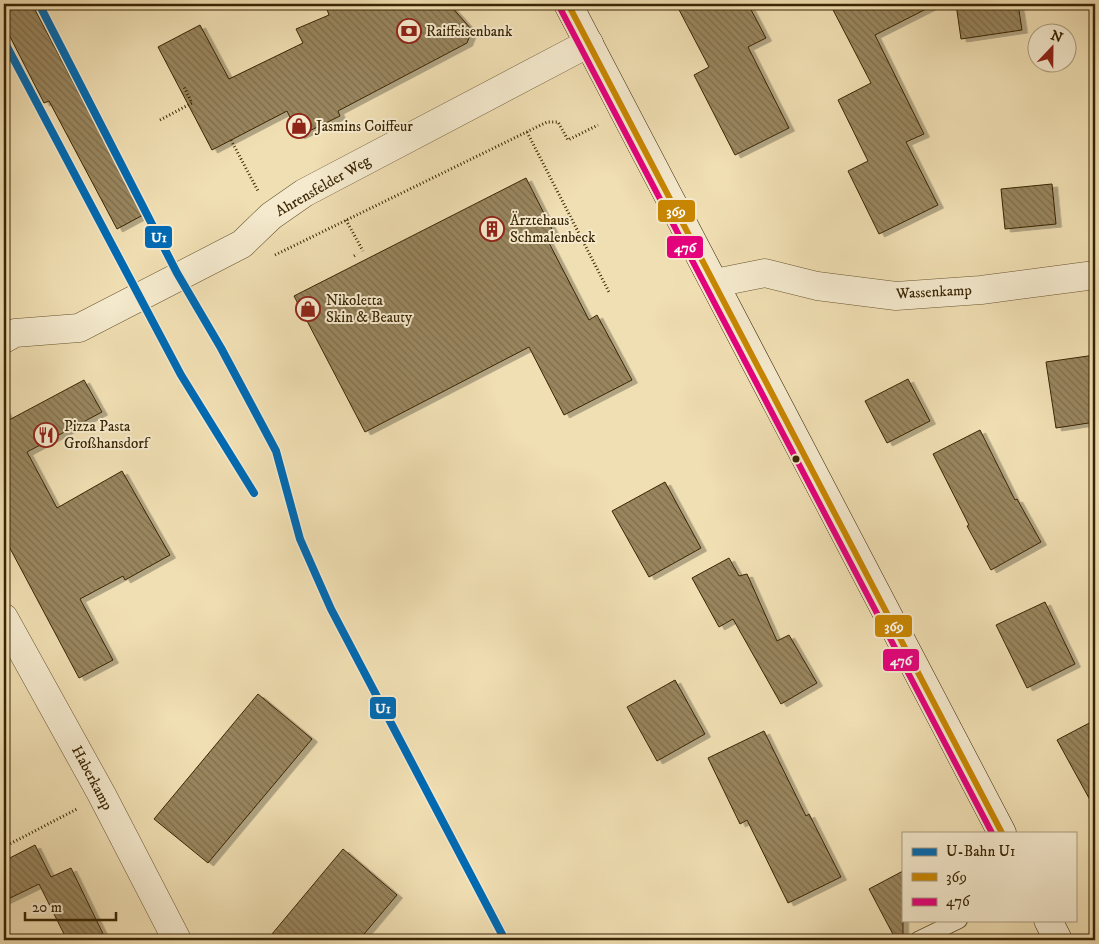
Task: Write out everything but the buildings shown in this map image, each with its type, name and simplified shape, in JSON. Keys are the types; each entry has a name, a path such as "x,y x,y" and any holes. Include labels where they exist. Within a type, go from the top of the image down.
{"street":[{"path":"568,4 1001,832"},
{"name":"Ahrensfelder Weg","path":"4,339 15,333 79,328 242,244 271,216 304,193 589,43"},
{"name":"Wassenkamp","path":"715,283 765,273 817,286 896,296 981,290 1095,275"},
{"name":"Haberkamp","path":"4,618 102,795 177,940"},
{"path":"1049,922 1058,940"}],"lane":[{"path":"918,940 955,922"}],"path":[{"path":"160,120 192,103 184,87"},
{"path":"271,257 547,122 558,122 568,140 602,124"},
{"path":"527,132 609,292"},
{"path":"231,140 271,216"},
{"path":"346,220 364,251"},
{"path":"4,847 102,795"}],"metro line":[{"name":"U1","path":"39,4 177,273 221,348 276,451 300,539 331,609 505,940"},
{"name":"U1","path":"4,41 181,375 254,493"}],"transit line":[{"name":"369","path":"568,4 1001,832"},
{"name":"476","path":"560,8 991,832"}],"place":[{"name":"Raiffeisenbank","path":"409,31"},
{"name":"Jasmins Coiffeur","path":"299,126"},
{"name":"Ärztehaus Schmalenbeck","path":"492,229"},
{"name":"Nikoletta Skin & Beauty","path":"308,309"},
{"name":"Pizza Pasta Großhansdorf","path":"46,435"}]}
